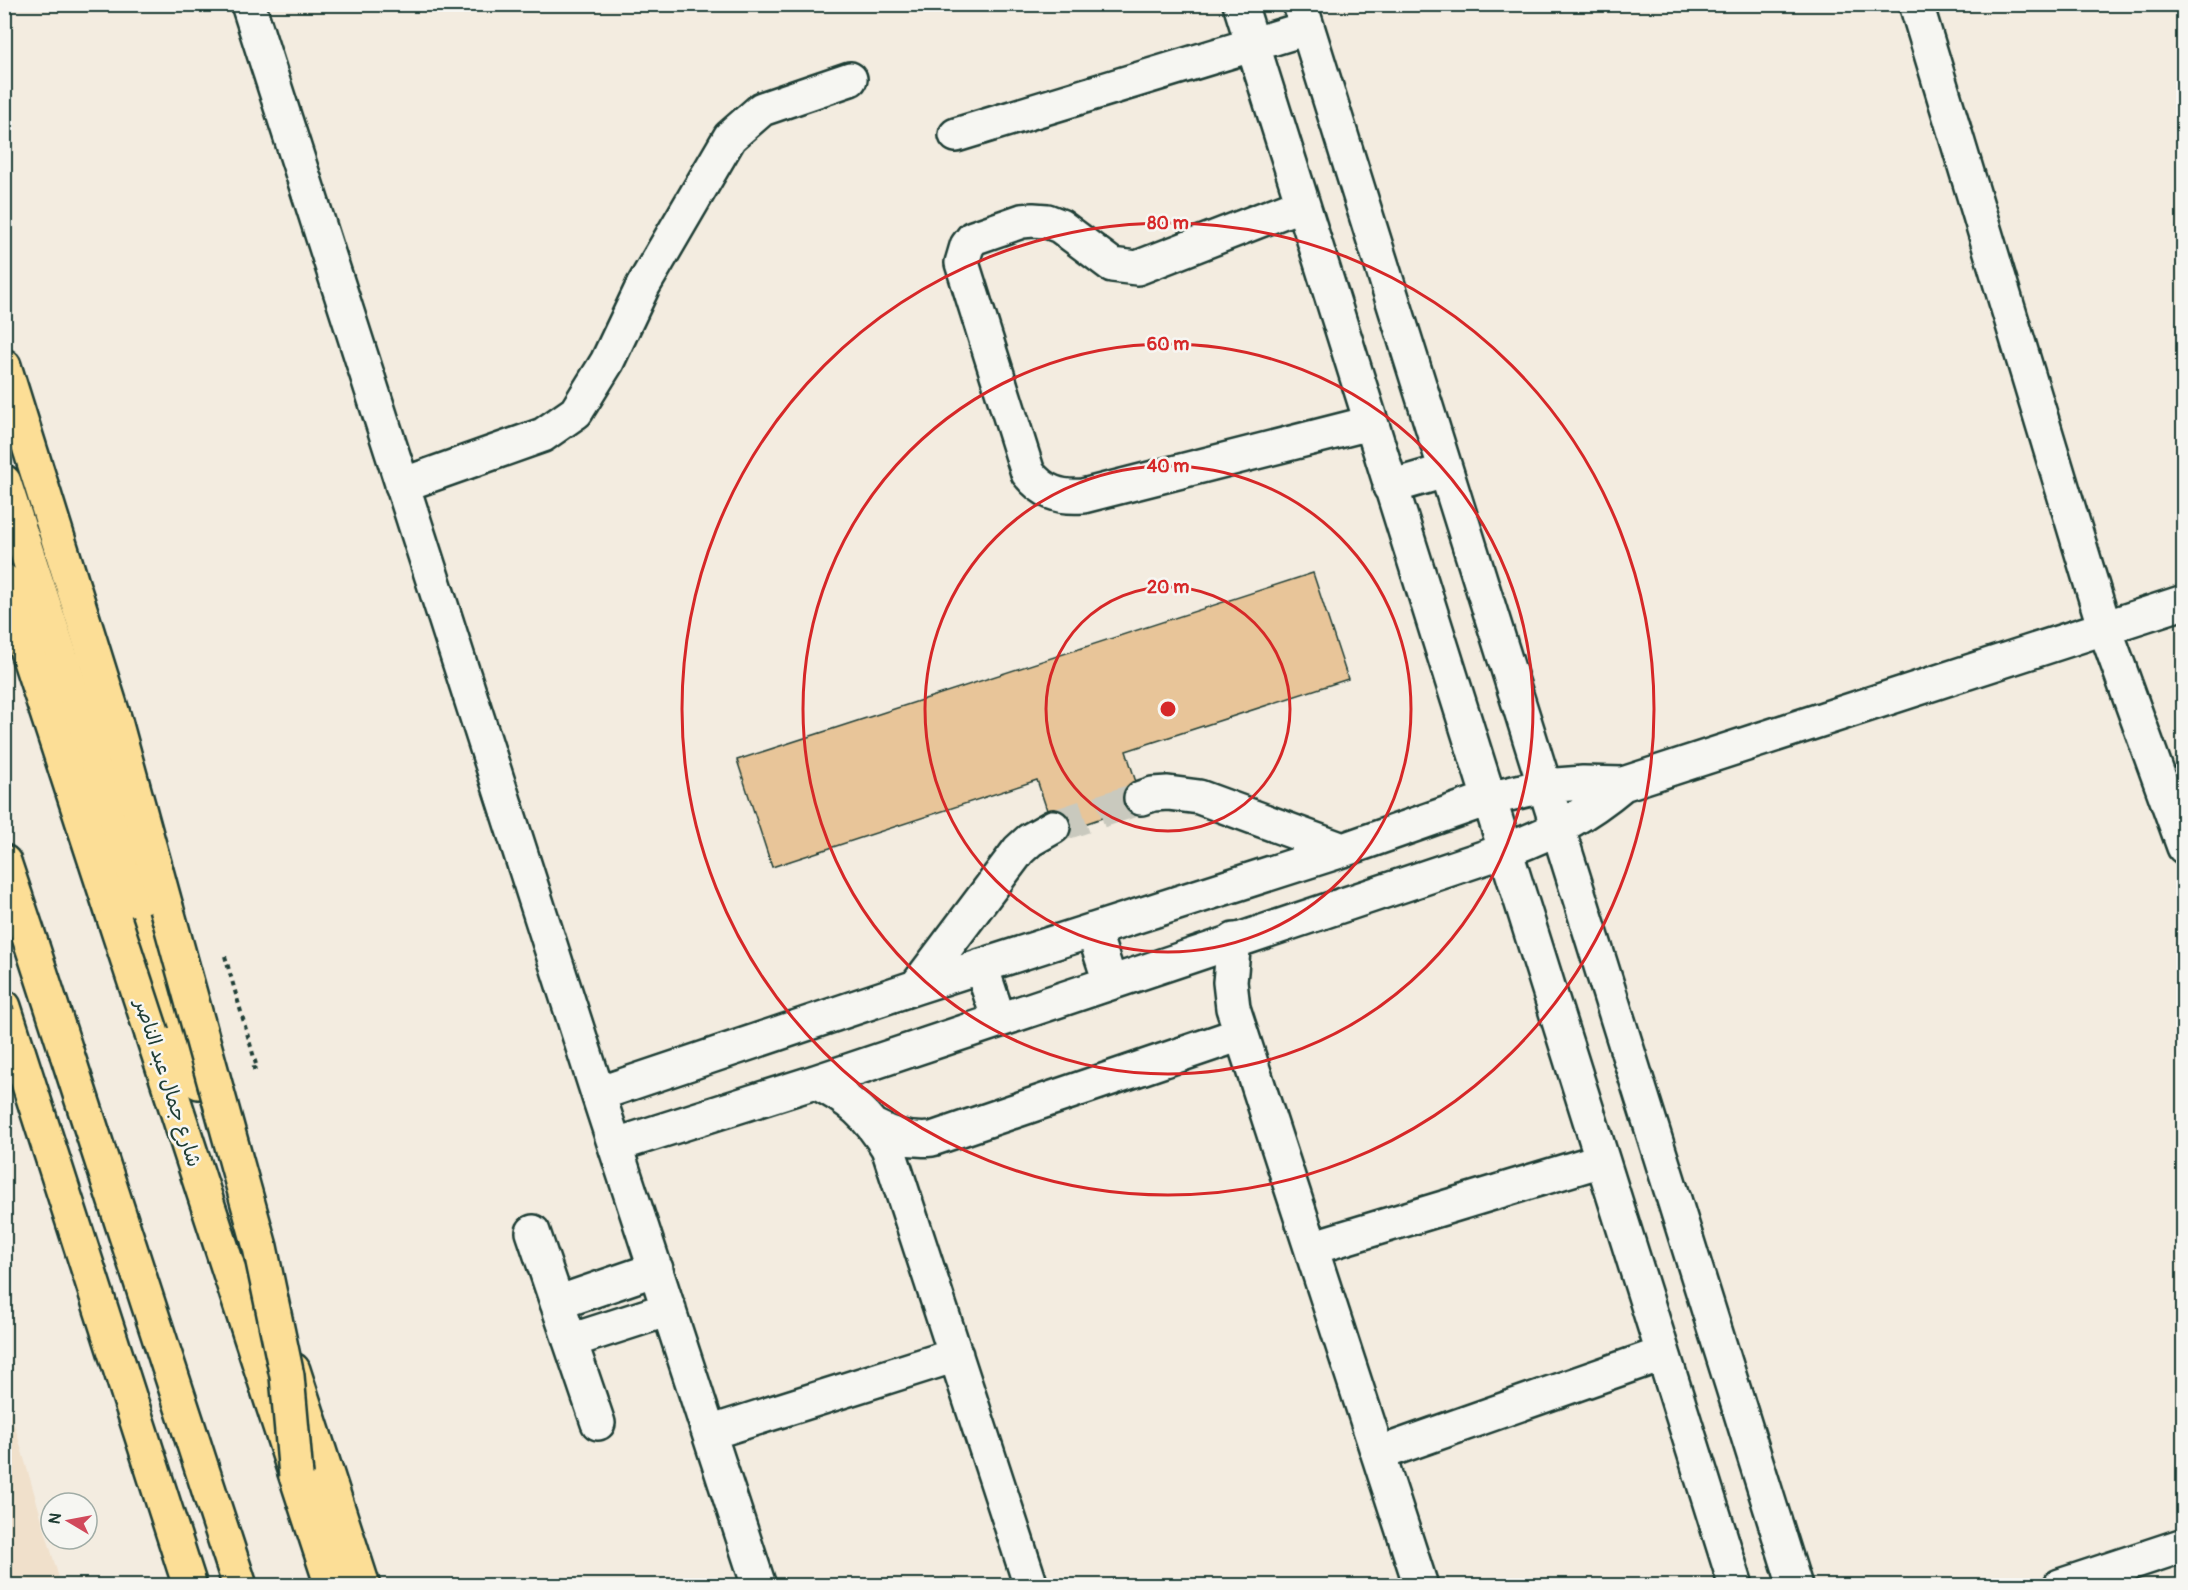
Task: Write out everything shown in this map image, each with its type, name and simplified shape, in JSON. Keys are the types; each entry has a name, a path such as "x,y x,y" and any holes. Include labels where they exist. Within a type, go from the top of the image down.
{"main road":[{"path":"4,366 115,721 260,1247 287,1376 296,1476"},
{"path":"4,482 363,1586"},
{"name":"شارع جمال عبد الناصر","path":"4,581 332,1586"},
{"path":"4,862 240,1586"},
{"path":"4,1006 190,1586"},
{"path":"224,1537 234,1586"}],"street":[{"path":"248,4 598,1094 759,1586"},
{"path":"1240,4 1736,1586"},
{"path":"1916,4 2104,627 2184,847"},
{"path":"956,135 1252,45 1304,16 1795,1586"},
{"path":"402,485 543,435 576,412 607,362 643,286 730,137 762,109 850,79"},
{"path":"1302,204 1137,268 1112,265 1060,226 1047,221 1034,220 1022,221 973,238 967,246 962,263 1028,473 1036,483 1058,495 1083,496 1370,423"},
{"path":"1390,488 1445,471"},
{"path":"598,1094 916,987 1343,850 1488,799 1543,786 1583,783 1623,784 2184,602"},
{"path":"616,1146 815,1082 1504,851 1558,830 1603,801 1623,784"},
{"path":"1141,798 1168,793 1198,797 1343,850"},
{"path":"916,987 1019,850 1030,840 1053,827"},
{"path":"1093,930 1110,982"},
{"path":"1234,940 1230,982 1233,1008 1421,1586"},
{"path":"981,966 999,1020"},
{"path":"876,1127 891,1135 908,1139 932,1139 1241,1034"},
{"path":"815,1082 857,1107 876,1127 888,1148 1030,1586"},
{"path":"1311,1248 1602,1160"},
{"path":"533,1232 598,1423"},
{"path":"557,1303 656,1269"},
{"path":"570,1341 669,1310"},
{"path":"1378,1454 1662,1354"},
{"path":"709,1433 956,1355"},
{"path":"2060,1586 2184,1545"}],"path":[{"path":"225,956 257,1068"}],"shaded area":[{"path":"5,1393 39,1510 39,1551 51,1551 61,1585 5,1585"}],"building":[{"path":"1313,573 1348,679 1126,751 1143,804 1055,834 1037,780 772,867 737,760"}],"tunnel":[{"path":"1053,827 1141,798"}]}
